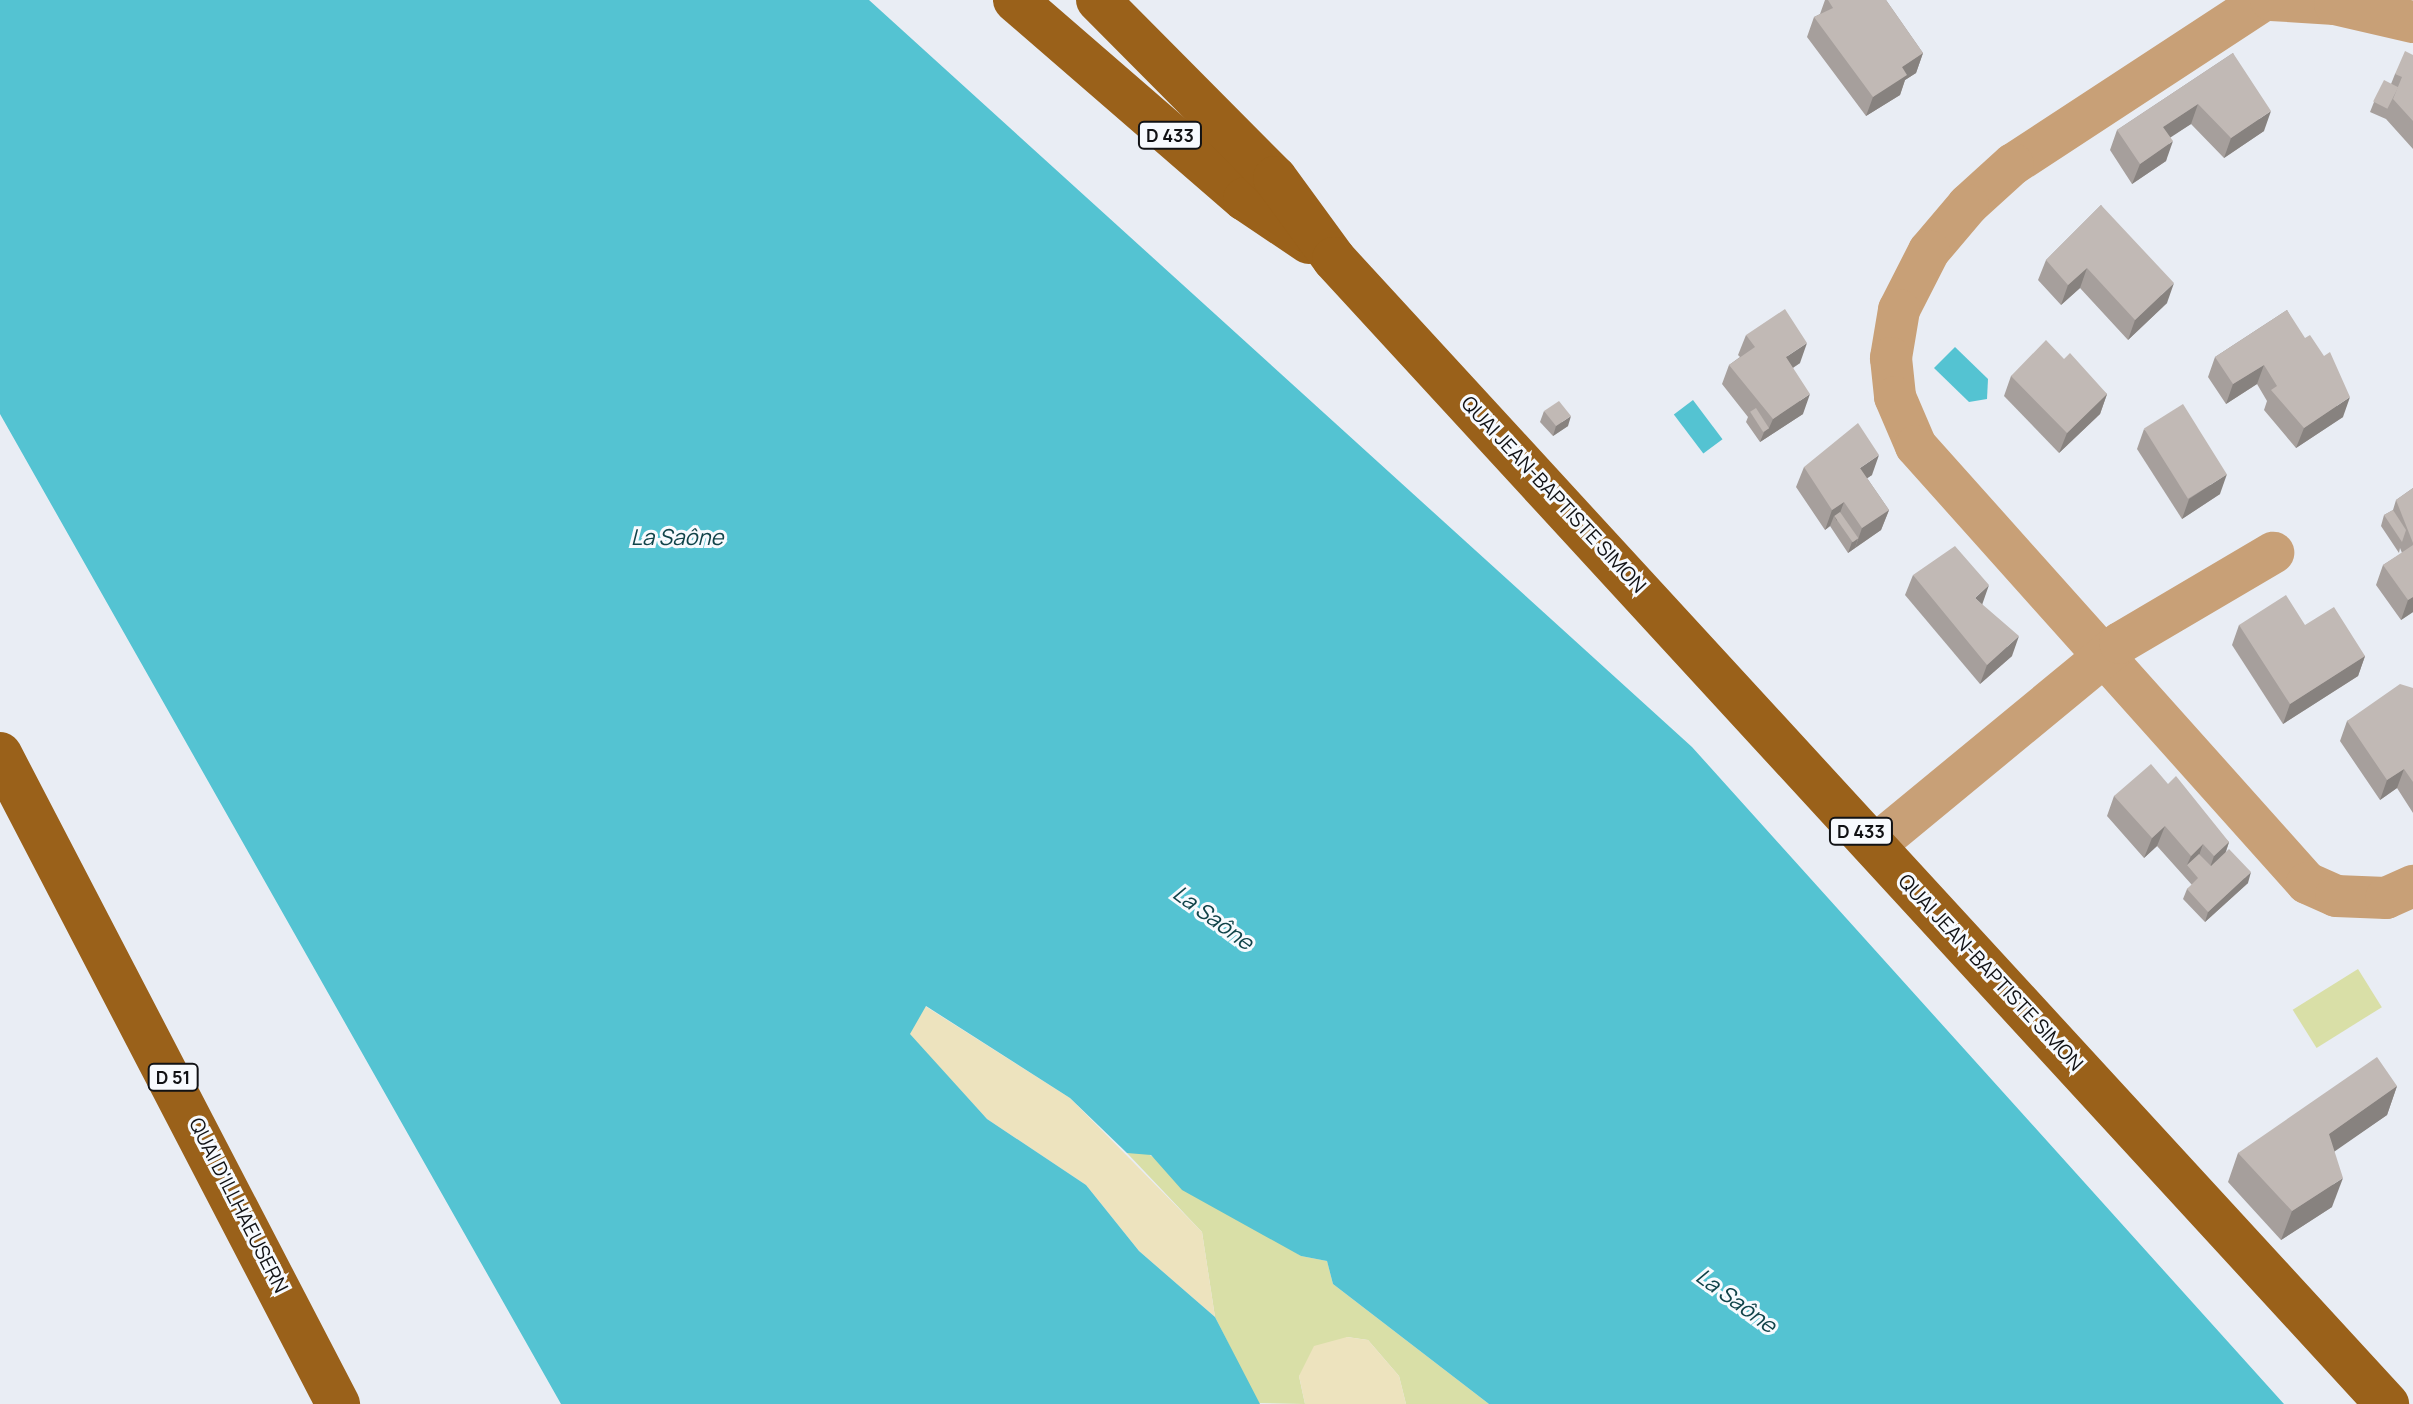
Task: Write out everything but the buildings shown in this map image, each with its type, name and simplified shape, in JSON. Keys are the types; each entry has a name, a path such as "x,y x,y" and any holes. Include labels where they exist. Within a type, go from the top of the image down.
{"main road":[{"name":"QUAI JEAN-BAPTISTE SIMON","path":"1098,0 1275,178 1334,259 2387,1404"},
{"name":"QUAI JEAN-BAPTISTE SIMON","path":"1036,7 1245,199 1334,259"},
{"name":"QUAI D'ILLHAEUSERN","path":"0,754 338,1404"}],"street":[{"path":"2264,0 2013,164 1929,251 1899,310 1891,358 1895,397 1916,446 2307,883 2336,896 2386,898 2413,886"},
{"path":"2271,0 2348,6 2413,22"},
{"path":"1874,846 2104,655 2273,553"},
{"path":"2408,1404 2413,1400"}],"green space":[{"path":"2358,969 2382,1007 2317,1048 2293,1010"},
{"path":"1144,1151 1301,1256 1327,1261 1333,1284 1489,1404 1406,1404 1399,1376 1368,1340 1347,1337 1299,1376 1305,1404 1258,1403 1215,1317 1202,1232 1127,1153"}],"sand":[{"path":"925,1006 1070,1098 1202,1232 1215,1317 1139,1251 1086,1185 987,1119 909,1034"},
{"path":"1347,1337 1368,1340 1399,1376 1406,1404 1305,1404 1299,1376 1314,1346"}],"water":[{"name":"La Saône","path":"0,0 869,0 1692,747 2284,1404 1489,1404 1333,1284 1327,1261 1301,1256 1182,1190 1151,1155 1127,1153 1070,1098 926,1006 910,1034 987,1119 1086,1185 1139,1251 1215,1317 1260,1404 561,1404 0,414"},
{"path":"1955,347 1988,379 1987,399 1969,402 1934,368"},
{"path":"1693,400 1722,439 1703,454 1674,414"}]}
